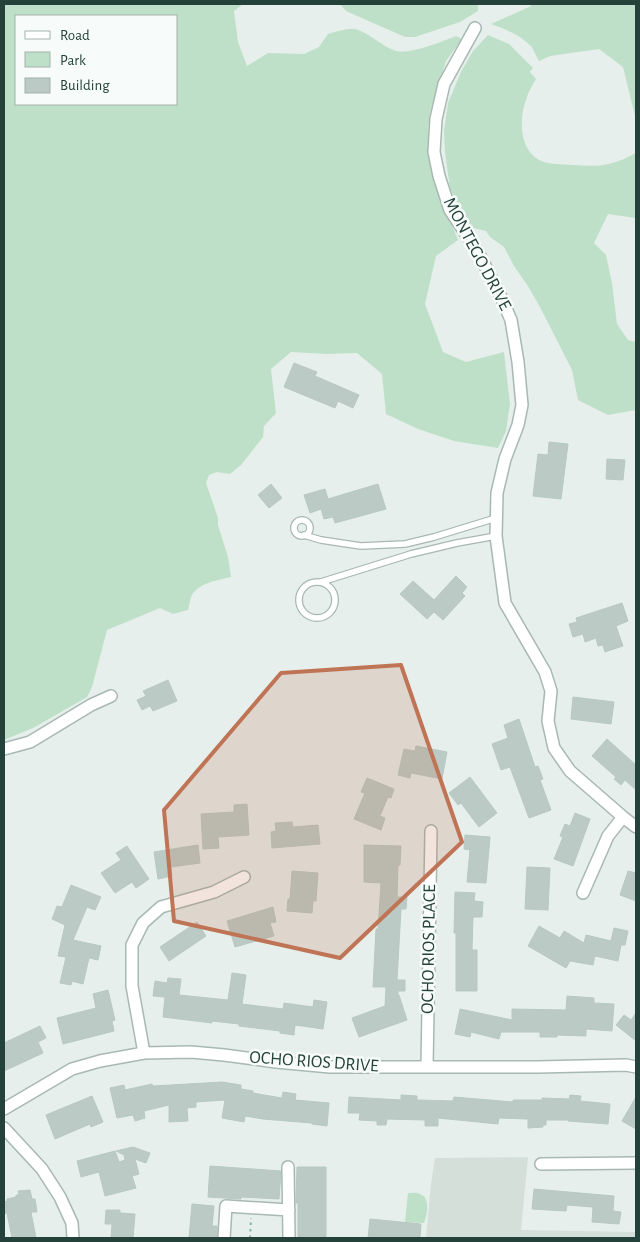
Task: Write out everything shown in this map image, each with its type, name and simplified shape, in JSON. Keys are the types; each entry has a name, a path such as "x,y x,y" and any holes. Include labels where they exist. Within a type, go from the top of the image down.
{"street":[{"name":"MONTEGO DRIVE","path":"475,28 444,84 436,118 434,152 439,176 450,210 478,252 512,320 522,405 518,425 506,458 497,492 496,536 505,603 545,672 551,691 548,721 554,748 570,771 636,827"},
{"path":"4,749 30,742 91,705 111,696"},
{"path":"583,893 608,836 623,817"},
{"name":"OCHO RIOS PLACE","path":"427,1067 431,831"},
{"path":"144,1053 132,986 132,945 143,923 161,907 214,892 244,876"},
{"name":"OCHO RIOS DRIVE","path":"4,1109 72,1069 100,1061 144,1053 191,1052 330,1067 636,1067"},
{"path":"4,1128 42,1170 60,1197 72,1223 72,1238"},
{"path":"541,1164 636,1163"},
{"path":"288,1167 289,1238"},
{"path":"224,1238 226,1206 289,1210"}],"lane":[{"path":"304,536 361,546 405,544 496,518"},
{"path":"321,582 331,587 334,592 335,603 325,616 314,618 303,611 299,599 300,593 309,584 411,554 496,536"}],"path":[{"path":"250,1238 251,1208"}],"highlighted area":[{"path":"401,665 462,842 340,958 174,921 164,810 281,673"}],"shaded area":[{"path":"528,1157 521,1230 636,1232 636,1238 426,1238 435,1158"}],"green space":[{"path":"4,4 243,4 234,11 238,42 247,66 268,53 304,54 319,47 328,34 349,29 365,33 391,49 402,52 426,47 456,36 460,38 461,40 446,61 430,112 428,131 429,155 435,183 458,240 436,256 425,304 443,352 466,362 504,352 510,404 506,431 498,448 454,441 418,429 386,414 382,374 357,353 291,352 271,369 276,413 264,426 263,437 241,465 230,474 217,472 209,475 206,483 218,518 218,525 228,557 231,577 208,583 198,588 191,597 188,610 173,614 160,608 107,630 92,687 87,697 35,727 4,740"},
{"path":"340,4 478,4 478,11 460,22 415,37 405,37 346,11"},
{"path":"533,4 636,4 636,120 623,67 599,49 550,56 539,61 527,42 491,24"},
{"path":"488,35 509,44 533,68 530,72 536,79 530,89 522,115 524,141 532,155 547,163 591,166 606,165 620,161 636,153 636,218 608,214 594,243 606,255 612,283 617,324 628,340 636,342 636,410 608,415 578,400 572,370 528,286 504,247 490,237 486,231 473,228 459,208 450,188 444,131 448,103 461,72 473,51"},
{"path":"408,1193 419,1193 426,1199 427,1211 424,1223 405,1222"}],"building":[{"path":"294,363 317,372 315,376 359,395 353,408 338,401 335,408 284,387"},
{"path":"549,442 568,444 561,499 533,496 538,454 548,455"},
{"path":"607,459 625,460 623,480 606,479"},
{"path":"271,484 282,498 269,508 258,495"},
{"path":"378,484 386,509 335,523 333,517 324,519 321,509 310,513 304,495 325,489 328,499"},
{"path":"456,576 467,587 462,593 465,596 443,620 434,612 427,619 400,594 413,581 434,600"},
{"path":"622,603 628,621 616,626 623,646 605,652 603,645 598,646 596,638 585,642 583,634 573,637 569,624 577,622 576,618"},
{"path":"168,680 177,701 153,711 150,706 142,710 137,700 146,696 143,691"},
{"path":"573,697 614,702 611,724 571,719"},
{"path":"519,719 535,767 538,766 543,779 540,780 551,810 529,818 510,767 501,770 492,744 508,738 504,725"},
{"path":"607,739 636,765 636,790 625,780 621,785 614,779 616,777 592,756"},
{"path":"416,746 447,752 442,779 411,773 410,778 398,775 404,749 415,751"},
{"path":"470,777 497,813 479,827 461,803 458,805 449,793"},
{"path":"367,778 394,789 391,798 388,797 380,816 385,818 381,830 354,819 365,793 361,792"},
{"path":"247,804 249,835 218,837 219,848 203,849 201,814 234,812 234,805"},
{"path":"575,813 590,819 573,866 554,859 563,837 560,836 565,824 570,826"},
{"path":"292,822 293,827 318,825 320,844 272,848 271,832 276,831 275,823"},
{"path":"465,835 490,837 486,883 467,882 470,850 464,849"},
{"path":"198,845 200,863 171,867 172,876 158,879 154,852"},
{"path":"364,845 401,846 400,865 398,865 397,897 407,897 406,909 401,909 397,980 405,980 405,991 398,991 398,995 407,1020 359,1037 352,1018 385,1006 386,987 373,987 381,883 364,882"},
{"path":"127,846 149,879 136,888 132,882 115,893 101,873 121,860 116,853"},
{"path":"527,867 550,868 548,910 525,909"},
{"path":"292,871 318,873 316,901 313,901 312,913 287,911"},
{"path":"628,871 636,873 636,901 620,895"},
{"path":"71,885 101,897 95,910 87,907 73,940 101,946 98,960 89,958 83,984 72,981 71,985 60,983 66,957 58,956 65,925 52,919 57,906 62,907"},
{"path":"455,892 475,893 474,901 483,902 482,917 473,917 472,950 477,950 477,991 456,991"},
{"path":"273,907 276,922 270,923 274,936 235,947 227,921"},
{"path":"197,922 206,936 169,961 160,947"},
{"path":"539,926 560,938 564,931 584,943 586,935 611,941 614,928 628,931 625,945 621,945 618,961 595,956 593,965 570,961 566,968 528,946"},
{"path":"232,973 246,975 242,1004 283,1009 284,1003 313,1007 314,1000 327,1002 323,1029 295,1025 294,1035 280,1033 280,1031 239,1026 239,1024 163,1017 165,997 153,996 155,981 167,983 168,978 181,979 179,995 228,1000"},
{"path":"108,990 115,1020 112,1021 114,1031 63,1044 57,1018 96,1008 93,994"},
{"path":"567,996 594,998 594,1003 614,1004 612,1031 586,1029 586,1036 557,1035 557,1037 540,1037 540,1032 501,1032 499,1039 471,1032 470,1037 455,1034 460,1009 512,1020 512,1009 566,1010"},
{"path":"636,1013 636,1041 616,1025 624,1015 631,1020"},
{"path":"40,1026 46,1038 38,1042 43,1053 4,1071 4,1043"},
{"path":"222,1082 241,1085 241,1089 253,1091 253,1093 282,1098 283,1092 296,1094 295,1100 329,1103 327,1126 245,1116 244,1122 222,1118 225,1100 196,1102 196,1107 187,1108 188,1121 169,1122 169,1105 144,1111 145,1118 135,1121 133,1115 117,1118 110,1088 124,1085 125,1090 152,1084 153,1086"},
{"path":"401,1095 417,1096 417,1100 453,1101 454,1097 513,1102 513,1100 542,1100 542,1098 569,1099 570,1095 581,1096 580,1101 610,1104 608,1124 546,1120 546,1125 543,1125 543,1127 528,1128 528,1119 499,1118 498,1124 438,1118 438,1126 425,1126 425,1120 387,1119 386,1125 377,1125 377,1121 359,1120 360,1113 348,1113 349,1097 401,1100"},
{"path":"92,1096 103,1122 91,1127 90,1124 55,1139 46,1115"},
{"path":"636,1097 636,1129 622,1121"},
{"path":"133,1147 150,1153 146,1163 135,1159 139,1174 132,1176 136,1188 105,1196 99,1172 81,1177 77,1161 115,1151 119,1162 125,1160 124,1155 116,1151"},
{"path":"210,1166 281,1171 279,1199 208,1197"},
{"path":"297,1167 326,1167 326,1238 298,1238 298,1203 296,1203"},
{"path":"534,1189 614,1196 613,1211 621,1212 619,1224 592,1222 593,1207 567,1205 566,1211 532,1209"},
{"path":"30,1190 32,1199 35,1199 37,1212 31,1212 36,1238 12,1238 7,1213 4,1214 4,1202 19,1195 18,1191"},
{"path":"192,1204 214,1206 212,1226 217,1226 217,1238 189,1238"},
{"path":"106,1210 120,1210 120,1213 135,1214 133,1238 111,1238 112,1224 105,1224"},
{"path":"370,1219 421,1224 420,1238 368,1238"}]}
